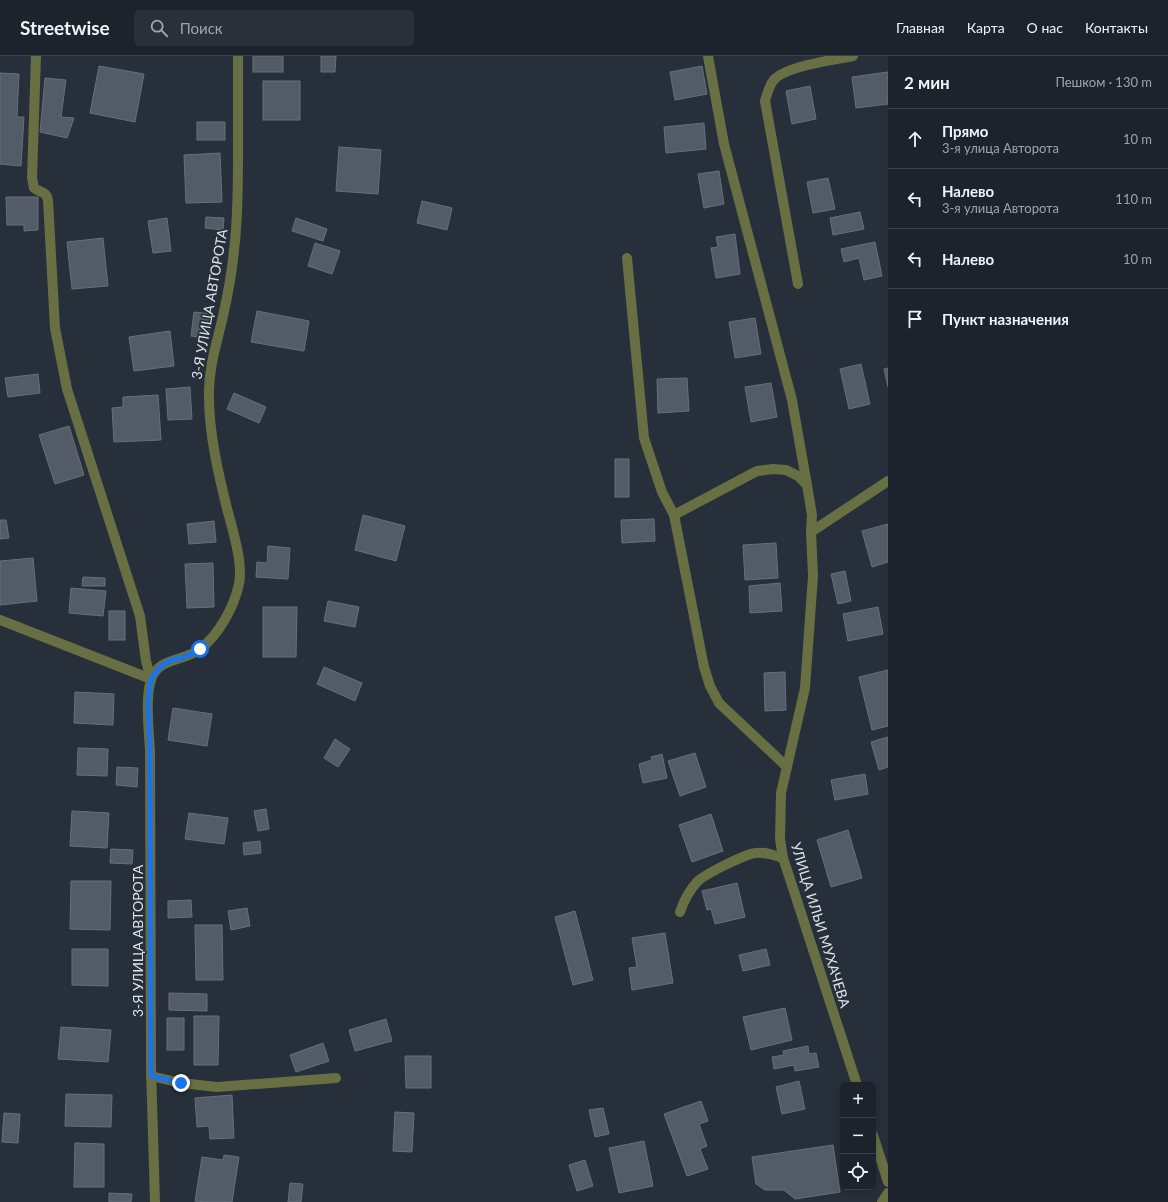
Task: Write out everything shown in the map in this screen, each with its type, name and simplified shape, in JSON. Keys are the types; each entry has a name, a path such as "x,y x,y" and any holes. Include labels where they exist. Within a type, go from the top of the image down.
{"street":[{"name":"3-Я УЛИЦА АВТОРОТА","path":"36,56 32,178 34,188 44,192 47,195 48,200 55,328 67,389 140,616 146,661 151,679 148,703 150,751 151,1076 155,1202"},
{"name":"3-Я УЛИЦА АВТОРОТА","path":"151,679 159,668 169,661 194,653 209,640 227,616 234,600 239,582 238,558 214,450 209,408 208,381 223,316 234,250 238,202 238,56"},
{"name":"УЛИЦА ИЛЬИ МУХАЧЕВА","path":"708,56 724,144 792,400 812,515 811,532 813,576 805,688 781,793 780,840 783,858 856,1082"},
{"path":"798,284 765,101 768,90 774,80 783,74 806,65 853,56"},
{"path":"627,258 644,438 662,492 674,515 704,667 710,686 719,702 787,767"},
{"path":"674,515 757,472 773,469 786,470 798,476 807,485"},
{"path":"811,532 888,481"},
{"path":"0,620 151,679"},
{"path":"680,912 684,901 693,886 714,871 740,858 755,853 767,853 783,858"},
{"path":"151,1076 181,1083 217,1087 336,1078"},
{"path":"876,1145 888,1182"},
{"path":"882,1202 888,1193"}],"building":[{"path":"253,56 283,56 283,72 253,72"},
{"path":"321,56 336,56 335,72 321,72"},
{"path":"99,66 144,74 135,122 90,113"},
{"path":"702,66 707,94 675,100 670,72"},
{"path":"888,72 888,104 856,108 852,77"},
{"path":"0,73 19,74 17,117 24,117 21,166 0,164"},
{"path":"45,78 66,80 61,117 74,118 67,138 40,132"},
{"path":"263,81 300,81 300,120 263,120"},
{"path":"810,86 816,119 792,124 786,91"},
{"path":"197,122 225,122 225,140 197,140"},
{"path":"704,123 706,149 666,153 664,127"},
{"path":"339,147 381,150 378,194 336,191"},
{"path":"220,153 222,202 186,203 184,155"},
{"path":"719,171 724,204 704,208 698,174"},
{"path":"828,178 835,209 813,213 807,182"},
{"path":"6,197 38,197 38,230 24,231 24,225 7,225"},
{"path":"422,201 452,208 447,230 417,223"},
{"path":"860,212 864,229 833,235 830,218"},
{"path":"206,217 224,218 223,230 205,228"},
{"path":"167,218 171,251 153,253 148,221"},
{"path":"296,218 327,229 323,241 292,231"},
{"path":"735,234 740,274 716,278 711,248 718,247 716,237"},
{"path":"103,238 108,286 72,289 67,242"},
{"path":"875,242 882,276 864,280 859,258 844,262 841,249"},
{"path":"315,243 340,251 332,274 308,266"},
{"path":"257,311 309,321 304,351 251,342"},
{"path":"194,312 211,314 208,339 191,336"},
{"path":"755,318 761,354 735,358 729,322"},
{"path":"170,331 174,366 134,371 129,337"},
{"path":"861,364 870,404 849,409 840,369"},
{"path":"888,368 888,387 884,369"},
{"path":"38,374 40,393 8,397 5,378"},
{"path":"687,378 689,411 658,413 657,379"},
{"path":"771,383 777,417 751,422 745,387"},
{"path":"190,387 192,419 168,420 166,389"},
{"path":"234,393 266,407 259,423 227,409"},
{"path":"158,395 161,440 114,442 112,408 123,407 123,397"},
{"path":"69,426 84,475 55,484 39,435"},
{"path":"615,459 629,459 629,497 615,497"},
{"path":"363,515 405,526 396,561 355,550"},
{"path":"654,519 655,541 622,543 621,520"},
{"path":"0,520 6,520 9,538 0,539"},
{"path":"214,521 216,542 189,544 187,524"},
{"path":"888,524 888,562 872,567 862,531"},
{"path":"776,543 778,578 745,580 743,545"},
{"path":"268,546 290,548 288,579 256,577 257,562 267,563"},
{"path":"33,558 37,601 0,605 0,561"},
{"path":"213,563 214,607 187,608 185,564"},
{"path":"845,571 851,601 838,604 831,574"},
{"path":"83,577 105,578 105,586 82,586"},
{"path":"780,583 782,611 750,613 749,586"},
{"path":"71,588 106,591 103,616 69,613"},
{"path":"328,601 359,607 355,627 324,621"},
{"path":"263,607 297,607 296,657 263,657"},
{"path":"878,607 883,634 848,641 843,614"},
{"path":"109,611 125,611 125,640 109,640"},
{"path":"324,667 362,683 355,701 317,684"},
{"path":"888,670 888,726 872,730 859,677"},
{"path":"785,672 786,710 765,711 764,673"},
{"path":"75,692 114,694 113,725 74,723"},
{"path":"173,708 212,714 207,746 168,740"},
{"path":"888,737 888,767 879,770 871,742"},
{"path":"335,739 350,749 338,767 324,758"},
{"path":"78,748 108,749 107,776 77,775"},
{"path":"695,753 706,787 680,796 668,761"},
{"path":"662,754 667,778 643,783 639,764 652,760 651,757"},
{"path":"117,767 138,768 137,787 116,785"},
{"path":"865,774 868,794 835,800 831,780"},
{"path":"266,809 269,829 258,831 254,811"},
{"path":"72,811 109,813 107,848 70,846"},
{"path":"189,813 228,818 224,844 185,839"},
{"path":"711,814 723,851 692,862 679,825"},
{"path":"848,830 862,878 831,887 817,840"},
{"path":"260,841 261,853 244,855 243,843"},
{"path":"111,849 133,850 132,864 110,863"},
{"path":"71,881 111,881 110,930 70,929"},
{"path":"737,883 745,917 715,924 711,909 707,910 702,891"},
{"path":"191,900 192,917 168,918 168,901"},
{"path":"247,908 250,926 231,930 228,911"},
{"path":"575,911 593,980 573,985 555,917"},
{"path":"195,925 222,925 223,980 196,980"},
{"path":"665,933 673,983 632,990 629,968 637,967 632,938"},
{"path":"72,949 108,949 108,986 72,985"},
{"path":"766,949 770,965 743,971 739,955"},
{"path":"169,993 207,994 207,1011 169,1010"},
{"path":"785,1008 792,1040 751,1050 743,1017"},
{"path":"194,1016 219,1016 218,1065 194,1065"},
{"path":"167,1018 184,1018 184,1050 167,1050"},
{"path":"386,1019 392,1041 355,1051 349,1030"},
{"path":"61,1027 111,1030 108,1062 58,1059"},
{"path":"323,1043 329,1061 296,1072 290,1055"},
{"path":"808,1046 809,1054 816,1053 819,1067 795,1071 794,1065 774,1069 772,1057 784,1055 783,1051"},
{"path":"405,1056 431,1056 431,1088 406,1088"},
{"path":"799,1081 805,1109 782,1114 776,1087"},
{"path":"66,1094 112,1095 111,1127 65,1126"},
{"path":"232,1095 234,1138 210,1139 209,1126 197,1127 195,1098"},
{"path":"701,1101 708,1121 699,1124 707,1146 700,1149 708,1169 687,1176 664,1114"},
{"path":"603,1108 609,1134 595,1137 589,1110"},
{"path":"395,1112 414,1113 412,1152 393,1151"},
{"path":"4,1113 20,1114 18,1143 2,1142"},
{"path":"644,1141 653,1186 619,1193 609,1148"},
{"path":"75,1143 104,1144 104,1187 74,1187"},
{"path":"833,1145 840,1192 795,1199 784,1190 765,1190 756,1184 752,1157"},
{"path":"224,1155 239,1157 232,1202 195,1201 202,1157 223,1160"},
{"path":"585,1160 593,1186 577,1191 569,1165"},
{"path":"290,1183 303,1184 301,1202 288,1202"},
{"path":"109,1193 132,1194 131,1202 109,1202"}],"route":[{"path":"181,1083 151,1076 150,751 148,703 151,679 159,668 169,661 187,656 200,649"}]}
